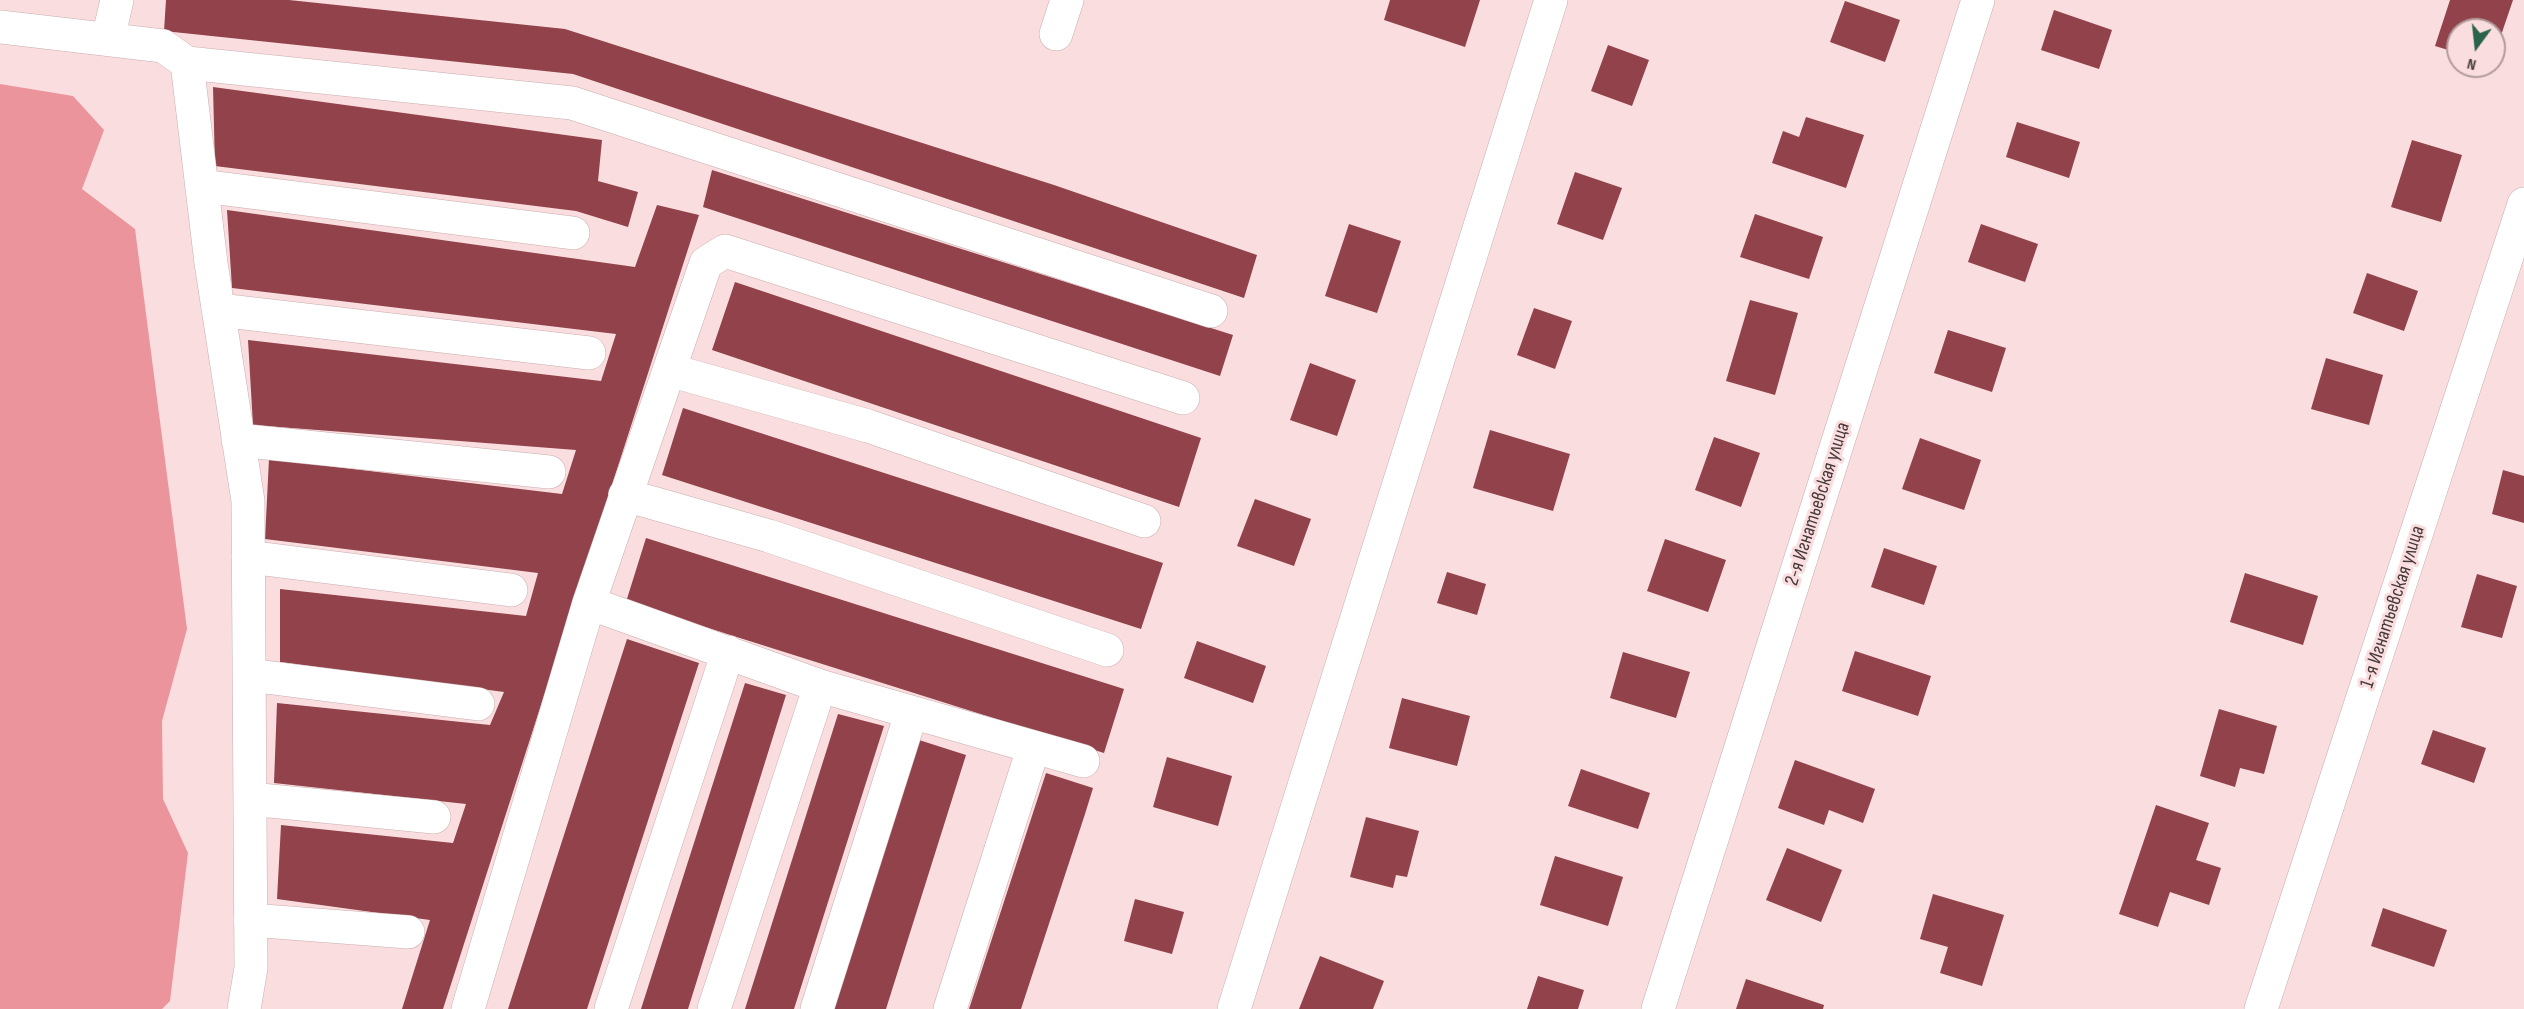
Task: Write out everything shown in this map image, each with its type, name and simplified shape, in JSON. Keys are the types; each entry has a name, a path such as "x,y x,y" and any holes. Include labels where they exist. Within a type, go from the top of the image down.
{"street":[{"path":"108,39 117,0"},
{"path":"1056,34 1067,0"},
{"path":"1234,1009 1551,0"},
{"name":"2-я Игнатьевская улица","path":"1658,1009 1978,0"},
{"path":"0,27 163,46 187,63 572,103 1211,311"},
{"path":"187,63 211,263 248,501 251,968 244,1009"},
{"path":"202,186 573,233"},
{"name":"1-я Игнатьевская улица","path":"2261,1009 2524,204"},
{"path":"468,1009 589,603 706,263 725,251 1183,398"},
{"path":"219,310 590,353"},
{"path":"669,370 868,426 1144,521"},
{"path":"238,440 549,472"},
{"path":"625,495 769,536 1107,650"},
{"path":"248,557 511,590"},
{"path":"589,603 820,686 1083,762"},
{"path":"611,1009 728,652"},
{"path":"249,675 478,704"},
{"path":"714,1009 820,686"},
{"path":"817,1009 911,714"},
{"path":"950,1009 1033,749"},
{"path":"250,799 435,817"},
{"path":"250,920 408,932"}],"shaded area":[{"path":"0,84 73,96 104,130 82,189 135,229 187,629 162,721 163,799 188,853 170,1001 162,1009 0,1009"}],"building":[{"path":"166,0 289,0 565,29 1054,185 1257,255 1244,298 573,74 164,31"},
{"path":"1390,0 1480,0 1465,47 1384,20"},
{"path":"2450,0 2513,0 2506,21 2506,18 2446,18 2446,49 2435,46"},
{"path":"1845,1 1900,20 1885,62 1830,42"},
{"path":"2054,10 2112,30 2099,69 2041,50"},
{"path":"1608,45 1649,60 1632,106 1591,91"},
{"path":"213,87 602,140 598,181 638,192 628,227 576,211 215,166"},
{"path":"1806,117 1864,135 1846,188 1772,163 1783,131 1799,137"},
{"path":"2017,122 2080,142 2069,178 2006,157"},
{"path":"2412,140 2462,155 2441,222 2391,207"},
{"path":"712,170 1233,335 1220,376 703,207"},
{"path":"1575,172 1622,188 1603,240 1557,224"},
{"path":"657,205 699,215 443,1009 402,1009 430,920 277,899 281,825 453,843 466,804 274,783 277,703 490,725 504,692 280,662 280,589 526,616 538,573 265,539 269,459 562,494 576,450 253,425 248,340 601,381 616,334 232,288 227,210 635,267"},
{"path":"1755,214 1823,237 1809,279 1740,257"},
{"path":"1349,224 1401,241 1377,313 1325,296"},
{"path":"1981,224 2038,244 2025,282 1968,262"},
{"path":"2367,273 2418,291 2404,331 2353,313"},
{"path":"735,282 1201,438 1179,507 712,350"},
{"path":"1750,300 1798,313 1775,395 1726,381"},
{"path":"1534,308 1572,321 1555,369 1517,355"},
{"path":"1948,330 2006,348 1992,392 1934,373"},
{"path":"2326,358 2383,375 2369,425 2311,409"},
{"path":"1310,363 1356,380 1337,436 1290,420"},
{"path":"683,408 1163,563 1141,629 662,475"},
{"path":"1490,430 1570,454 1553,511 1473,488"},
{"path":"1714,437 1760,453 1741,507 1695,490"},
{"path":"1920,438 1981,460 1964,510 1902,489"},
{"path":"2503,470 2524,476 2524,523 2492,514"},
{"path":"1255,499 1311,519 1294,566 1237,546"},
{"path":"646,538 1124,689 1104,753 626,602"},
{"path":"1665,539 1726,560 1708,612 1647,591"},
{"path":"1884,548 1937,566 1924,605 1871,587"},
{"path":"1447,572 1486,584 1477,615 1437,603"},
{"path":"2245,573 2318,596 2303,645 2230,622"},
{"path":"2477,574 2517,586 2502,638 2461,627"},
{"path":"627,639 699,663 587,1009 508,1009"},
{"path":"1197,641 1266,666 1253,703 1184,678"},
{"path":"1855,651 1931,676 1918,716 1842,691"},
{"path":"1623,652 1690,672 1676,718 1610,698"},
{"path":"745,683 786,695 688,1009 641,1009"},
{"path":"1402,698 1470,716 1457,766 1389,748"},
{"path":"2219,709 2277,726 2264,774 2240,768 2235,787 2200,776"},
{"path":"838,714 884,726 794,1009 745,1009"},
{"path":"2433,730 2486,748 2474,783 2421,764"},
{"path":"919,740 966,755 886,1009 834,1009"},
{"path":"1167,757 1232,776 1218,826 1153,807"},
{"path":"1795,760 1875,789 1863,823 1829,810 1824,825 1778,808"},
{"path":"1581,769 1650,793 1638,829 1568,806"},
{"path":"1046,773 1093,788 1085,814 1021,1009 969,1009"},
{"path":"2156,805 2209,823 2196,860 2221,868 2209,905 2170,892 2158,927 2119,914"},
{"path":"1366,817 1419,831 1407,877 1396,875 1393,888 1350,877"},
{"path":"1787,848 1842,870 1821,922 1766,900"},
{"path":"1555,856 1623,877 1608,926 1540,905"},
{"path":"1933,894 2004,915 1982,986 1940,973 1948,947 1920,939"},
{"path":"1135,899 1184,912 1172,954 1124,941"},
{"path":"2383,908 2447,930 2434,967 2371,946"},
{"path":"1320,956 1384,981 1373,1009 1299,1009"},
{"path":"1538,976 1584,990 1578,1009 1527,1009"},
{"path":"1746,979 1824,1005 1823,1009 1736,1009"}]}
